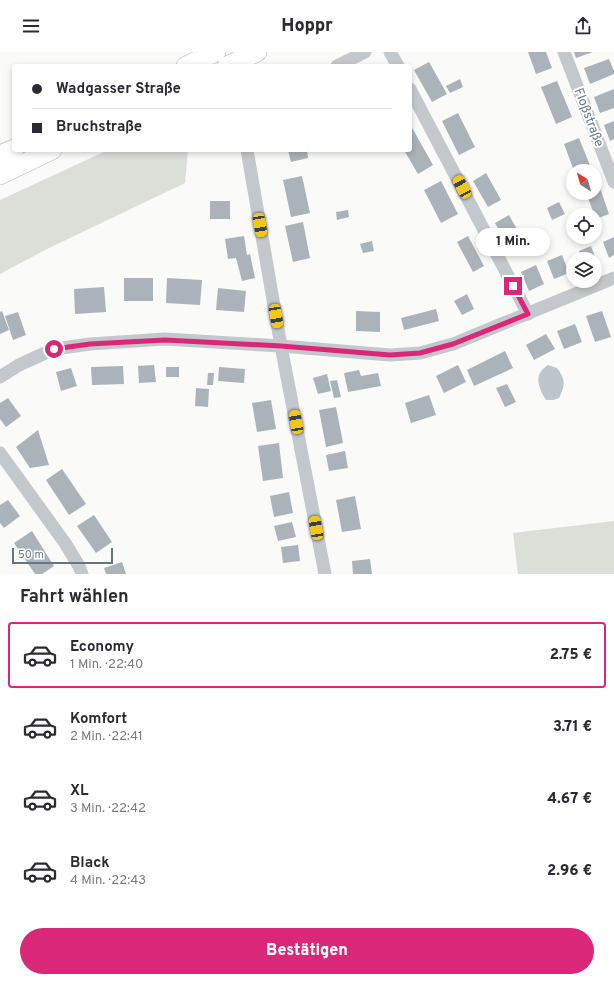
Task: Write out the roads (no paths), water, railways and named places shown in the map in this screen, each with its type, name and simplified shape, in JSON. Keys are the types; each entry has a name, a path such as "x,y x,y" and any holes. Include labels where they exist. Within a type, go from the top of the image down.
{"highway":[{"path":"190,64 216,52"},
{"path":"231,64 257,52"},
{"path":"0,156 12,150"},
{"path":"0,175 48,152"}],"street":[{"path":"341,64 365,52"},
{"path":"390,52 397,64"},
{"name":"Floßstraße","path":"564,52 614,182"},
{"path":"412,93 528,314"},
{"path":"247,152 281,346 325,574"},
{"path":"0,377 19,365 54,349 90,344 165,340 281,346 390,355 420,353 453,344 614,278"},
{"path":"0,453 65,543 79,566 82,574"}]}
